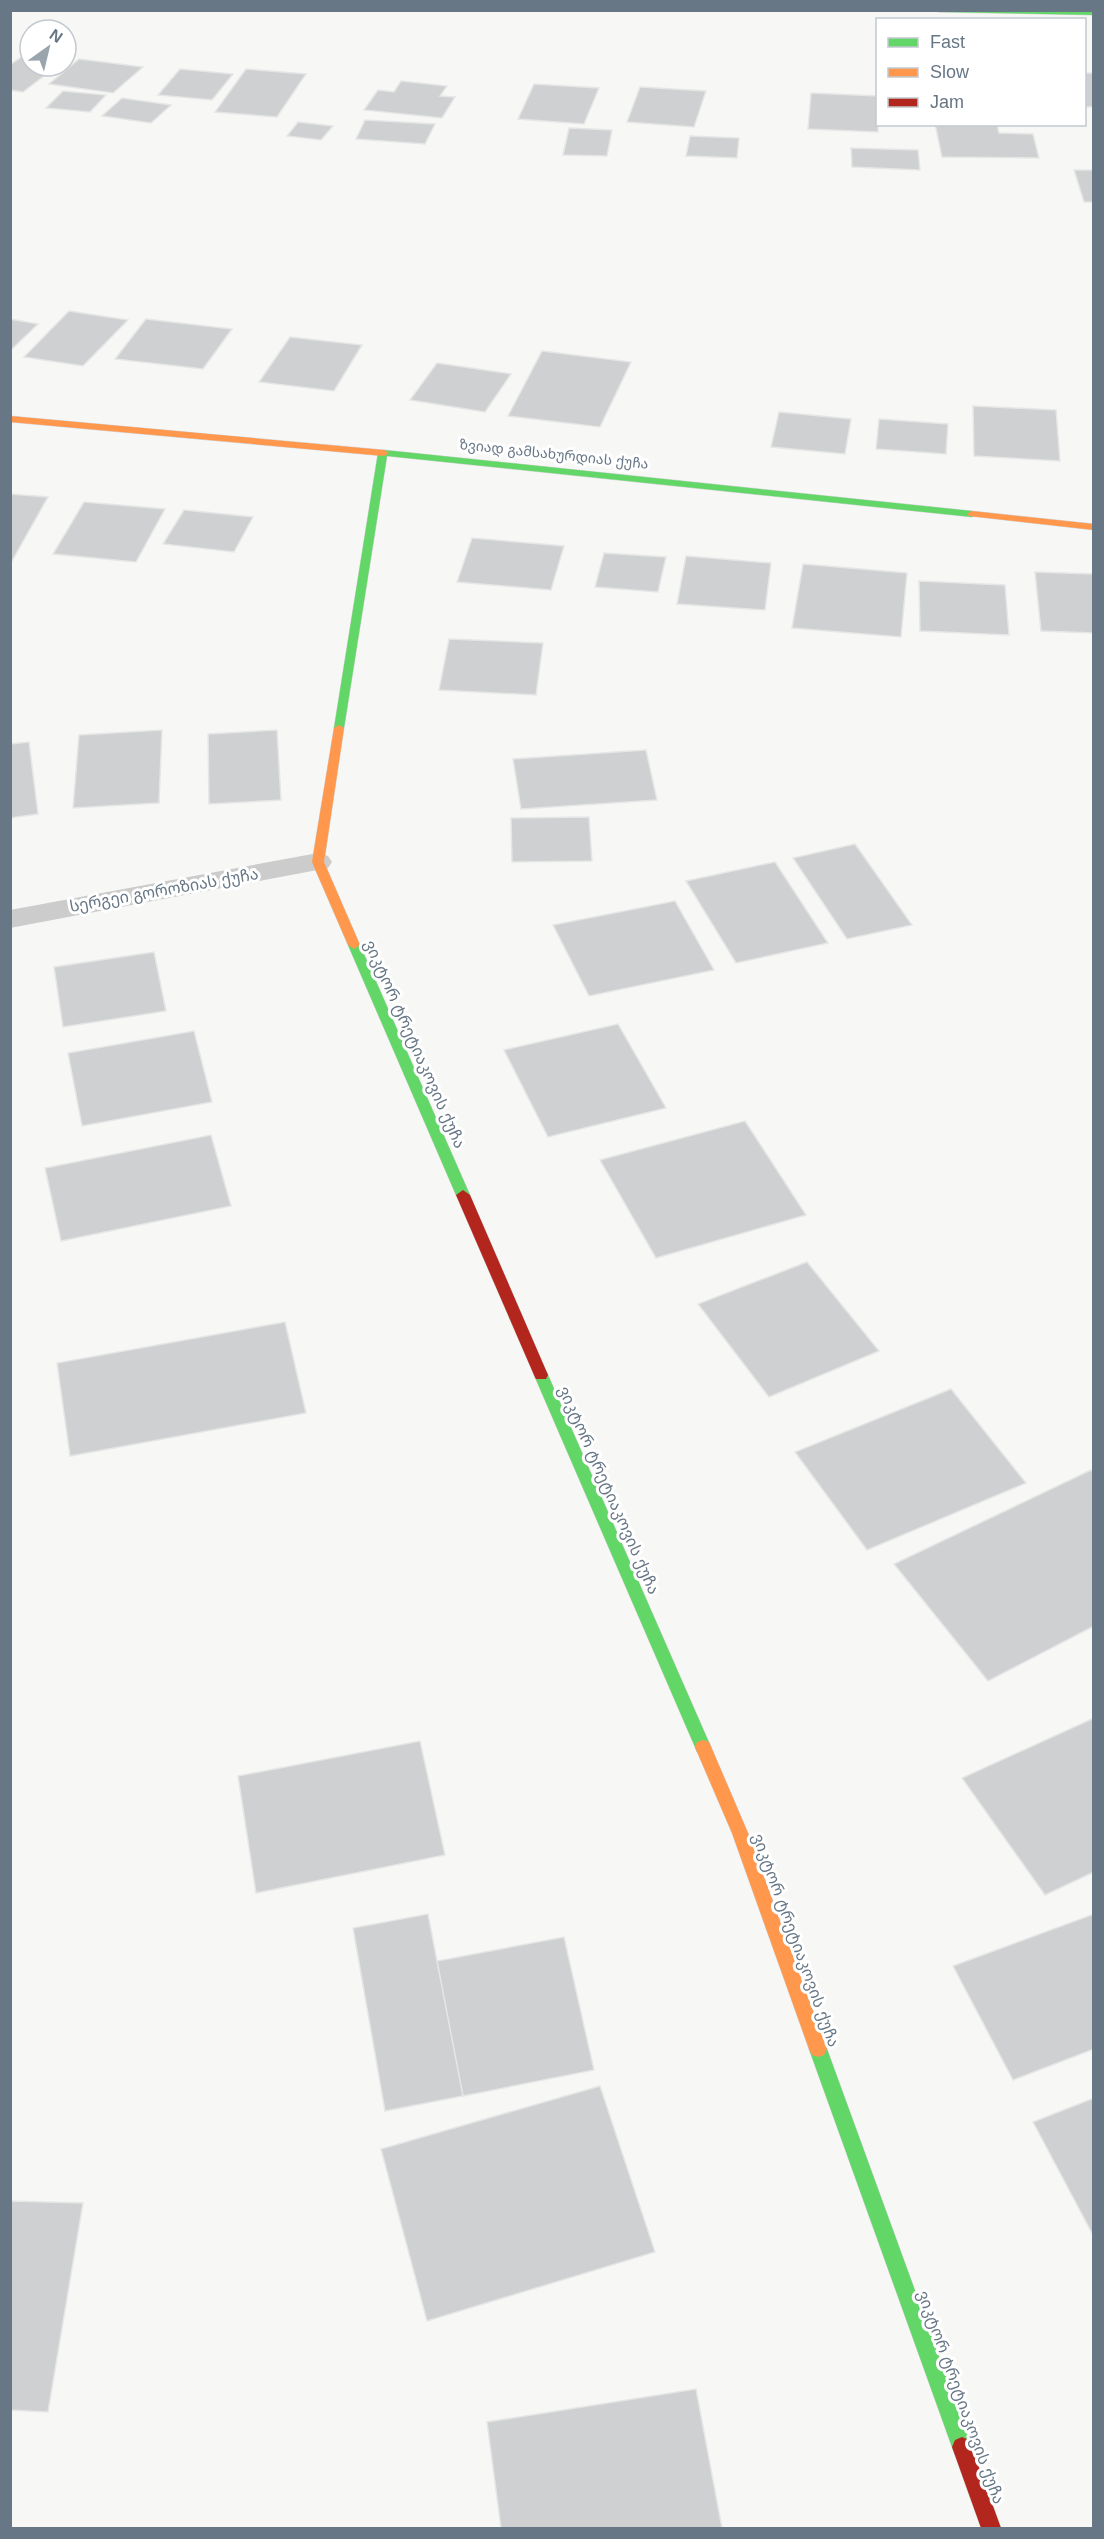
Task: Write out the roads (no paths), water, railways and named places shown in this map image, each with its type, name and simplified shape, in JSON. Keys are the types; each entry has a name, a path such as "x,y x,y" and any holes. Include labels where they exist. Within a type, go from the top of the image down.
{"street":[{"path":"938,10 1094,13"},
{"name":"ზვიად გამსახურდიას ქუჩა","path":"10,419 382,453 1094,527"},
{"path":"318,862 382,453"},
{"name":"სერგეი გოროზიას ქუჩა","path":"10,919 318,862"},
{"name":"ვიკტორ ტრეტიაკოვის ქუჩა","path":"318,862 740,1833 991,2529"}]}
